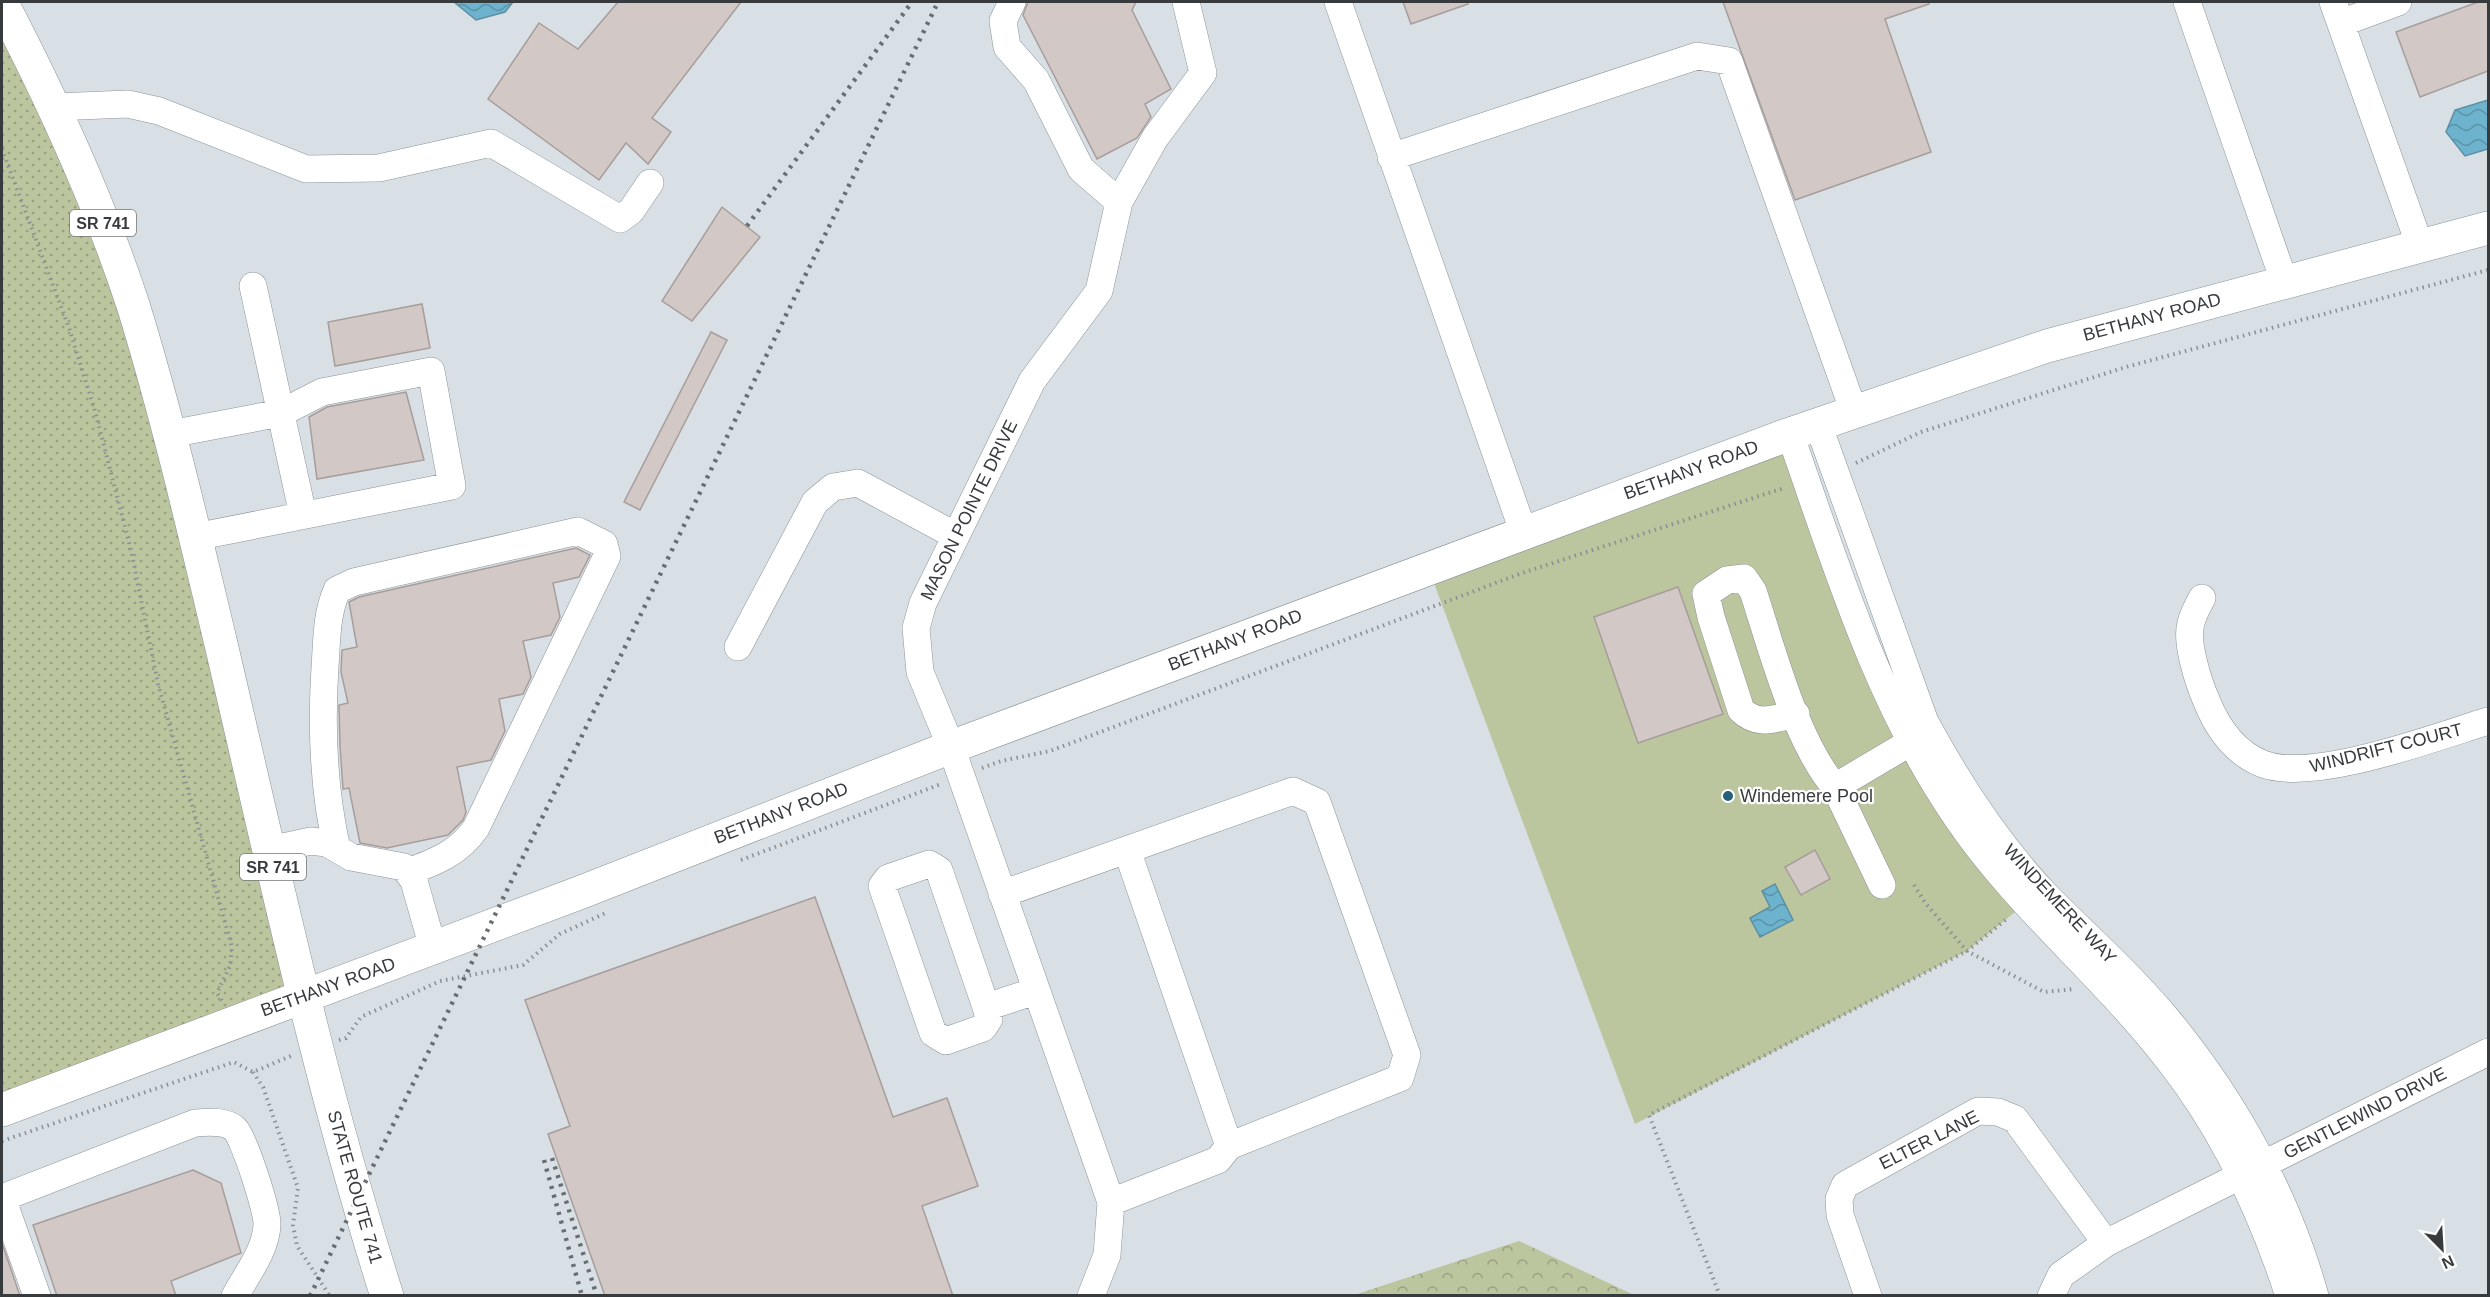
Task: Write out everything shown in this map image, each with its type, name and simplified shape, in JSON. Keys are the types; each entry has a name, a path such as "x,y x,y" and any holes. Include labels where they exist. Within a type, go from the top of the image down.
{"main road":[{"name":"SR 741","path":"2,3 54,107 122,274 170,434 304,996"},
{"name":"BETHANY ROAD","path":"2,1110 433,948 956,762 1523,531 1804,429 2047,346 2488,228"},
{"name":"STATE ROUTE 741","path":"304,996 387,1296"}],"street":[{"path":"1012,2 1003,21 1007,47 1036,80 1081,169 1119,202 1155,138 1203,73 1186,2"},
{"path":"1338,2 1523,531"},
{"path":"2187,2 2284,282"},
{"path":"2398,2 2337,12 2420,246"},
{"path":"1391,157 1697,56 1729,61 1854,412"},
{"path":"54,107 128,104 159,111 306,169 379,168 491,143 620,219 631,211 650,183"},
{"name":"MASON POINTE DRIVE","path":"1111,1203 956,762 920,672 916,628 923,603 1032,381 1099,291 1119,202"},
{"path":"254,286 303,515"},
{"path":"170,434 281,413 322,392 430,371 452,486 195,537"},
{"name":"WINDEMERE WAY","path":"1804,429 1847,598 1876,670 1920,736 2005,847 2043,891 2137,985 2182,1038 2221,1091 2253,1171 2289,1296"},
{"path":"738,647 814,502 833,487 858,483 956,536"},
{"path":"337,849 327,806 321,717 328,621 337,590 354,582 578,531 591,536 604,544 607,556 476,828 465,843 435,862 408,872"},
{"path":"1796,714 1764,721 1751,720 1741,710 1711,617 1706,594 1727,580 1744,578 1754,591 1785,688 1820,770 1835,787 1882,885"},
{"name":"WINDRIFT COURT","path":"2202,598 2190,625 2193,657 2201,690 2224,734 2248,756 2263,764 2280,768 2303,769 2395,749 2488,721"},
{"path":"1835,787 1920,736"},
{"name":"WINDEMERE WAY","path":"1920,736 1957,819 1993,868 2170,1061 2253,1171 2299,1247 2315,1296"},
{"path":"1002,894 1293,791 1317,802 1407,1055 1400,1078 1229,1146 1218,1160 1111,1203 1107,1255 1091,1296"},
{"path":"269,850 311,841 327,843 351,857 404,867 414,880 433,948"},
{"path":"1127,850 1229,1146"},
{"path":"930,864 939,870 986,1007 989,1019 983,1028 946,1041 933,1033 882,886 888,878 930,864"},
{"path":"986,1007 1036,991"},
{"name":"GENTLEWIND DRIVE","path":"2051,1296 2061,1275 2106,1243 2488,1052"},
{"name":"ELTER LANE","path":"1868,1296 1840,1215 1839,1199 1845,1185 1978,1111 1998,1112 2015,1119 2106,1243"},
{"path":"38,1296 2,1198 195,1122 214,1121 234,1128 246,1147 267,1223 261,1249 235,1296"}],"path":[{"path":"2,149 69,328 95,411 132,550 158,684 232,947 230,966 217,993 223,1002"},
{"path":"1846,466 1921,432 2126,367 2488,270"},
{"path":"738,862 956,762 1001,761 1050,751 1525,572 1786,488"},
{"path":"1914,885 1926,904 1967,951 2044,992 2103,986"},
{"path":"1720,1296 1649,1115 1967,951 2025,904"},
{"path":"336,1041 346,1038 362,1017 440,981 522,965 560,934 616,909"},
{"path":"234,1062 236,1052"},
{"path":"2,1141 234,1062 253,1072 263,1088 298,1188 293,1225 297,1246 330,1296"},
{"path":"253,1072 264,1066"}],"green space":[{"path":"2,27 118,263 304,996 2,1110"},
{"name":"Windemere Pool","path":"1790,434 1847,598 2025,904 1967,951 1635,1124 1428,567"},
{"path":"1519,1241 1634,1295 1354,1295"}],"water":[{"path":"454,2 513,2 505,12 476,20"},
{"path":"2488,100 2488,149 2465,156 2446,132 2455,110"},
{"path":"1775,884 1793,920 1760,937 1750,918 1770,907 1762,891"}],"building":[{"path":"618,2 741,2 652,118 671,132 648,164 626,143 599,180 488,99 539,23 578,49"},
{"path":"1028,2 1136,2 1132,10 1171,89 1145,104 1151,117 1137,138 1097,159 1023,15"},
{"path":"1403,2 1467,2 1468,4 1411,24"},
{"path":"1723,2 1928,2 1929,4 1885,19 1931,152 1795,200"},
{"path":"2478,2 2488,2 2488,71 2420,97 2396,32"},
{"path":"722,207 760,237 692,321 662,301"},
{"path":"422,304 430,348 335,366 328,322"},
{"path":"711,332 727,340 640,510 624,502"},
{"path":"406,392 424,460 317,479 309,417 327,407"},
{"path":"576,548 590,555 579,577 553,583 560,617 551,635 523,641 531,677 523,694 499,699 505,731 491,760 457,767 466,812 463,820 448,835 387,848 360,843 349,788 343,789 340,746 339,705 348,703 341,672 342,650 357,647 349,602 359,597"},
{"path":"1678,587 1723,714 1638,743 1594,617"},
{"path":"1815,850 1830,879 1801,895 1785,867"},
{"path":"815,897 893,1117 947,1098 978,1186 922,1206 953,1296 605,1296 548,1134 570,1126 525,1000"},
{"path":"193,1170 221,1183 241,1253 171,1281 176,1296 57,1296 33,1225"},
{"path":"2,1243 20,1296 2,1296"}],"railway":[{"path":"747,226 912,2"},
{"path":"310,1296 938,2"},
{"path":"552,1158 597,1296"},
{"path":"544,1160 582,1296"}],"place":[{"name":"Windemere Pool","path":"1728,796"}]}
